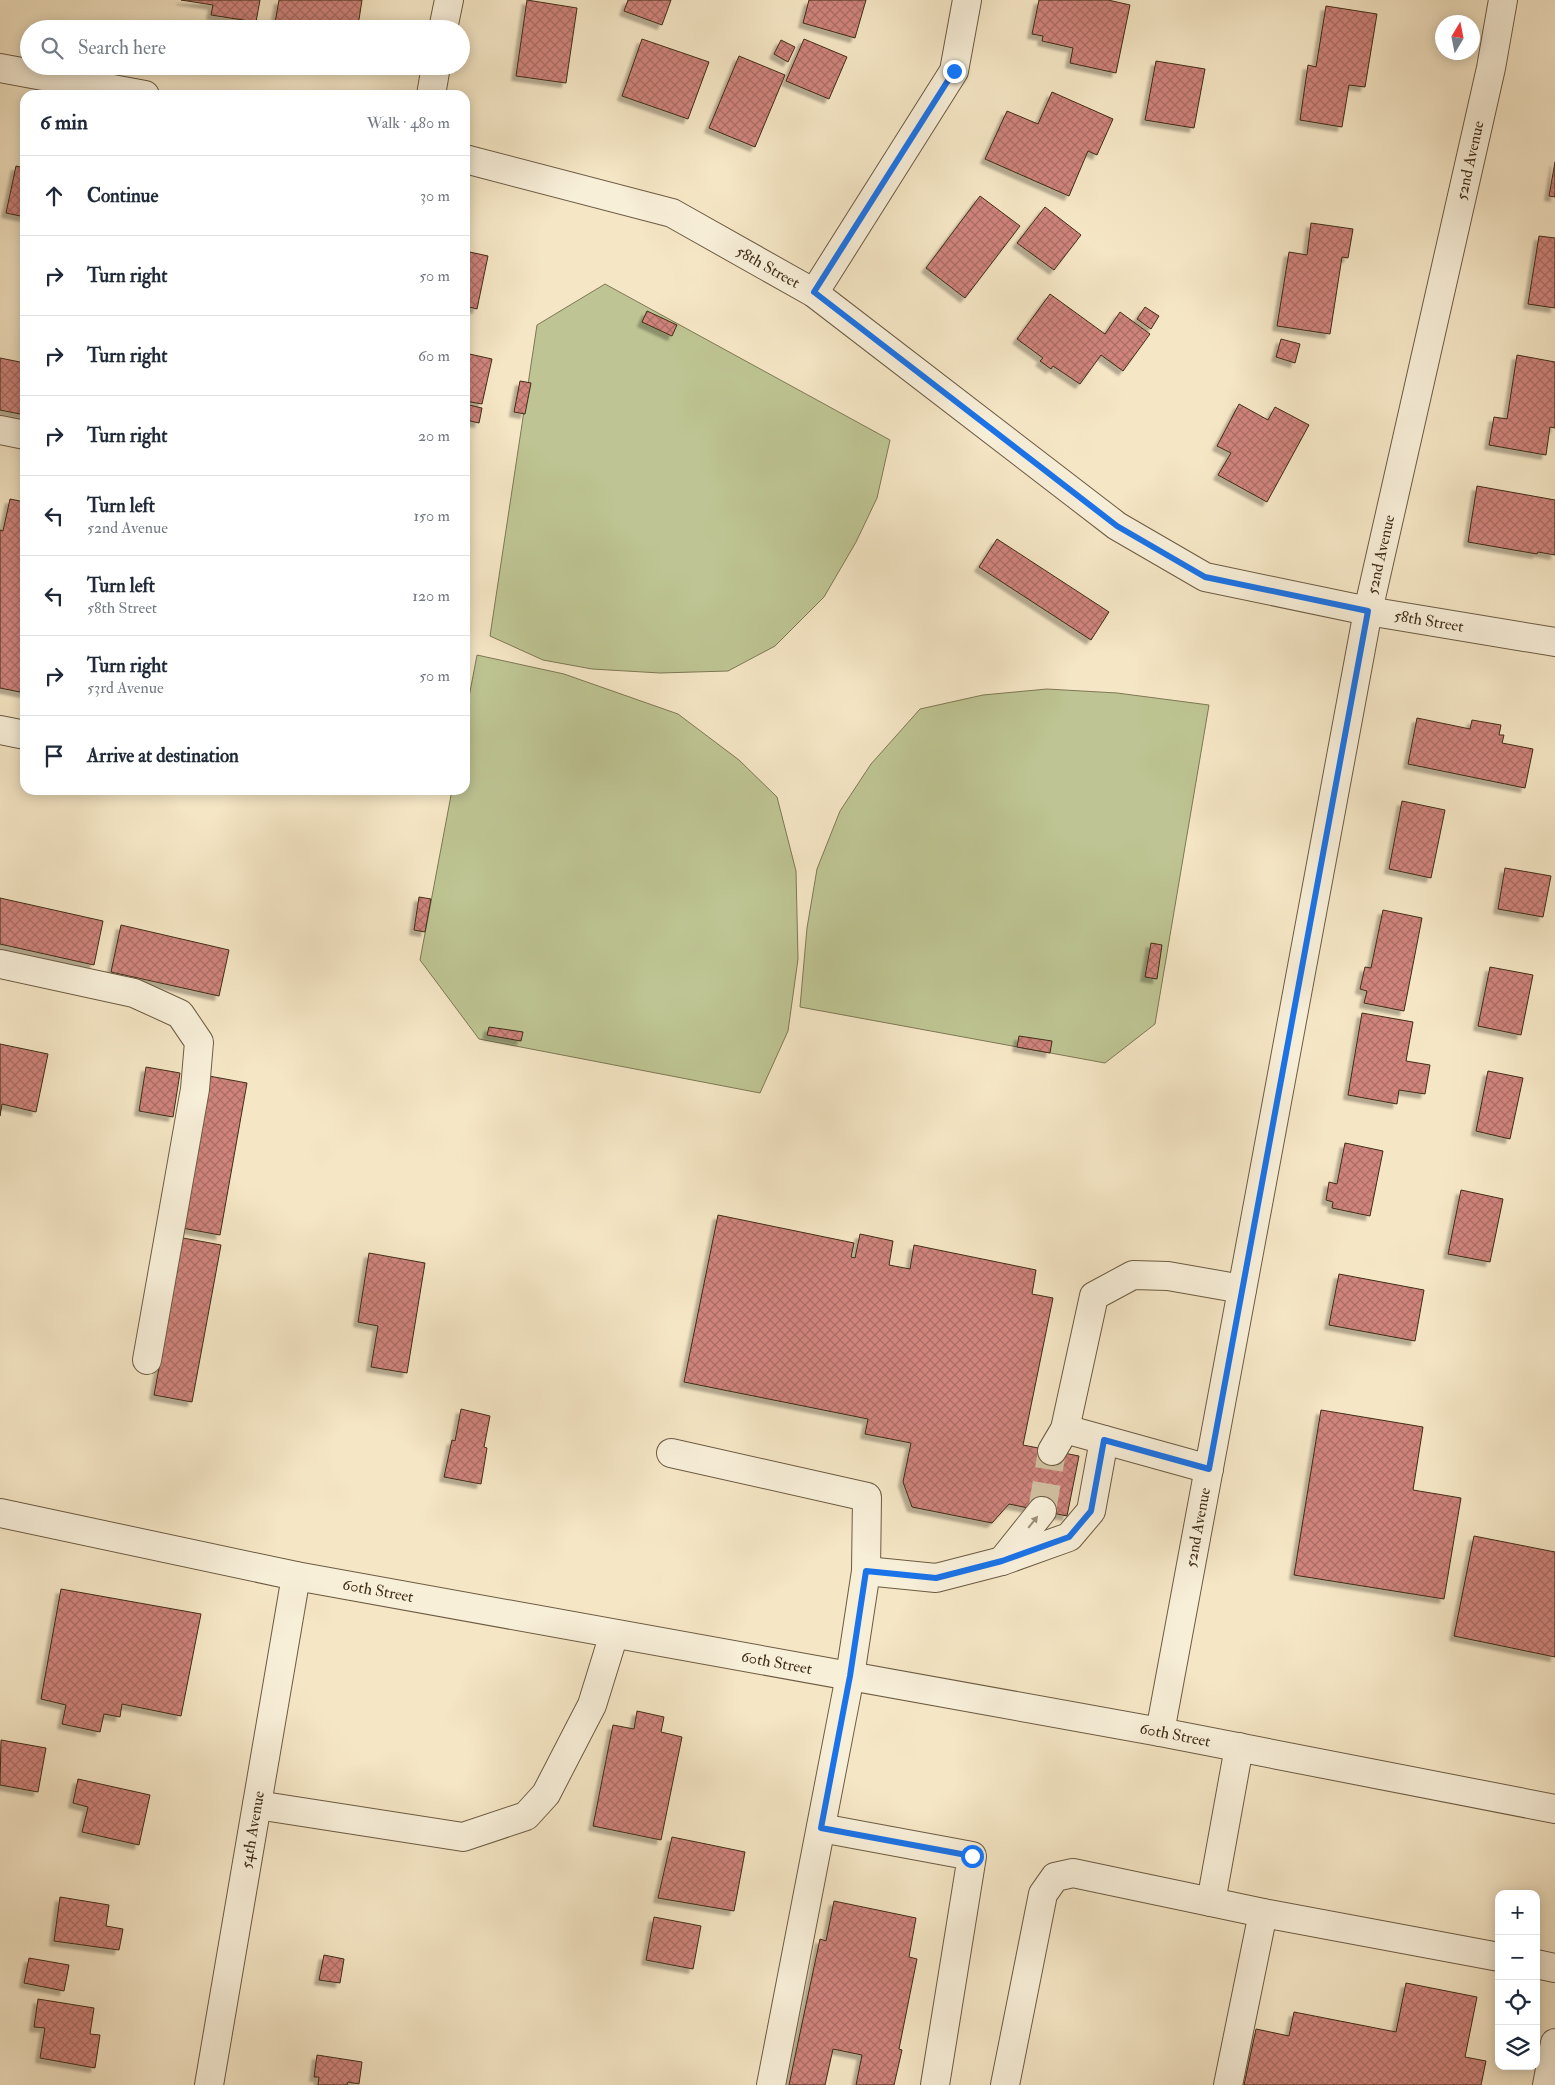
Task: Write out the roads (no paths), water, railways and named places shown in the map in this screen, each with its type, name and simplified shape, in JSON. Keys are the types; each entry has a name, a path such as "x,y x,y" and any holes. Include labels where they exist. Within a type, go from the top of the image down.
{"street":[{"path":"446,20 449,0"},
{"path":"814,292 954,71 967,0"},
{"name":"52nd Avenue","path":"1160,1732 1368,611 1491,68 1503,0"},
{"path":"0,68 20,72"},
{"path":"37,75 117,90"},
{"path":"432,90 434,75"},
{"name":"58th Street","path":"470,160 672,213 814,292 1117,526 1205,577 1368,611 1555,642"},
{"path":"0,430 20,434"},
{"path":"0,730 20,734"},
{"path":"0,964 134,994 180,1014 199,1042 194,1089 147,1360"},
{"path":"1209,1469 1104,1440 1059,1440 1094,1296 1133,1275 1168,1276 1242,1289"},
{"path":"866,1571 936,1578 1002,1561 1069,1537 1091,1511 1104,1440"},
{"path":"671,1453 867,1498 866,1571 850,1676 771,2085"},
{"path":"1002,1561 1042,1511"},
{"name":"60th Street","path":"0,1513 296,1576 1160,1732 1555,1809"},
{"name":"54th Avenue","path":"209,2085 296,1576"},
{"path":"257,1805 463,1837 526,1816 546,1794 592,1705 614,1634"},
{"path":"1211,1902 1238,1747"},
{"path":"821,1828 972,1856 935,2085"},
{"path":"1005,2085 1044,1894 1055,1877 1072,1873 1263,1913 1495,1956"},
{"path":"1228,2085 1263,1913"},
{"path":"1540,1965 1555,1968"},
{"path":"1547,2085 1555,2043"}],"tunnel":[{"path":"1042,1511 1052,1451"}]}
